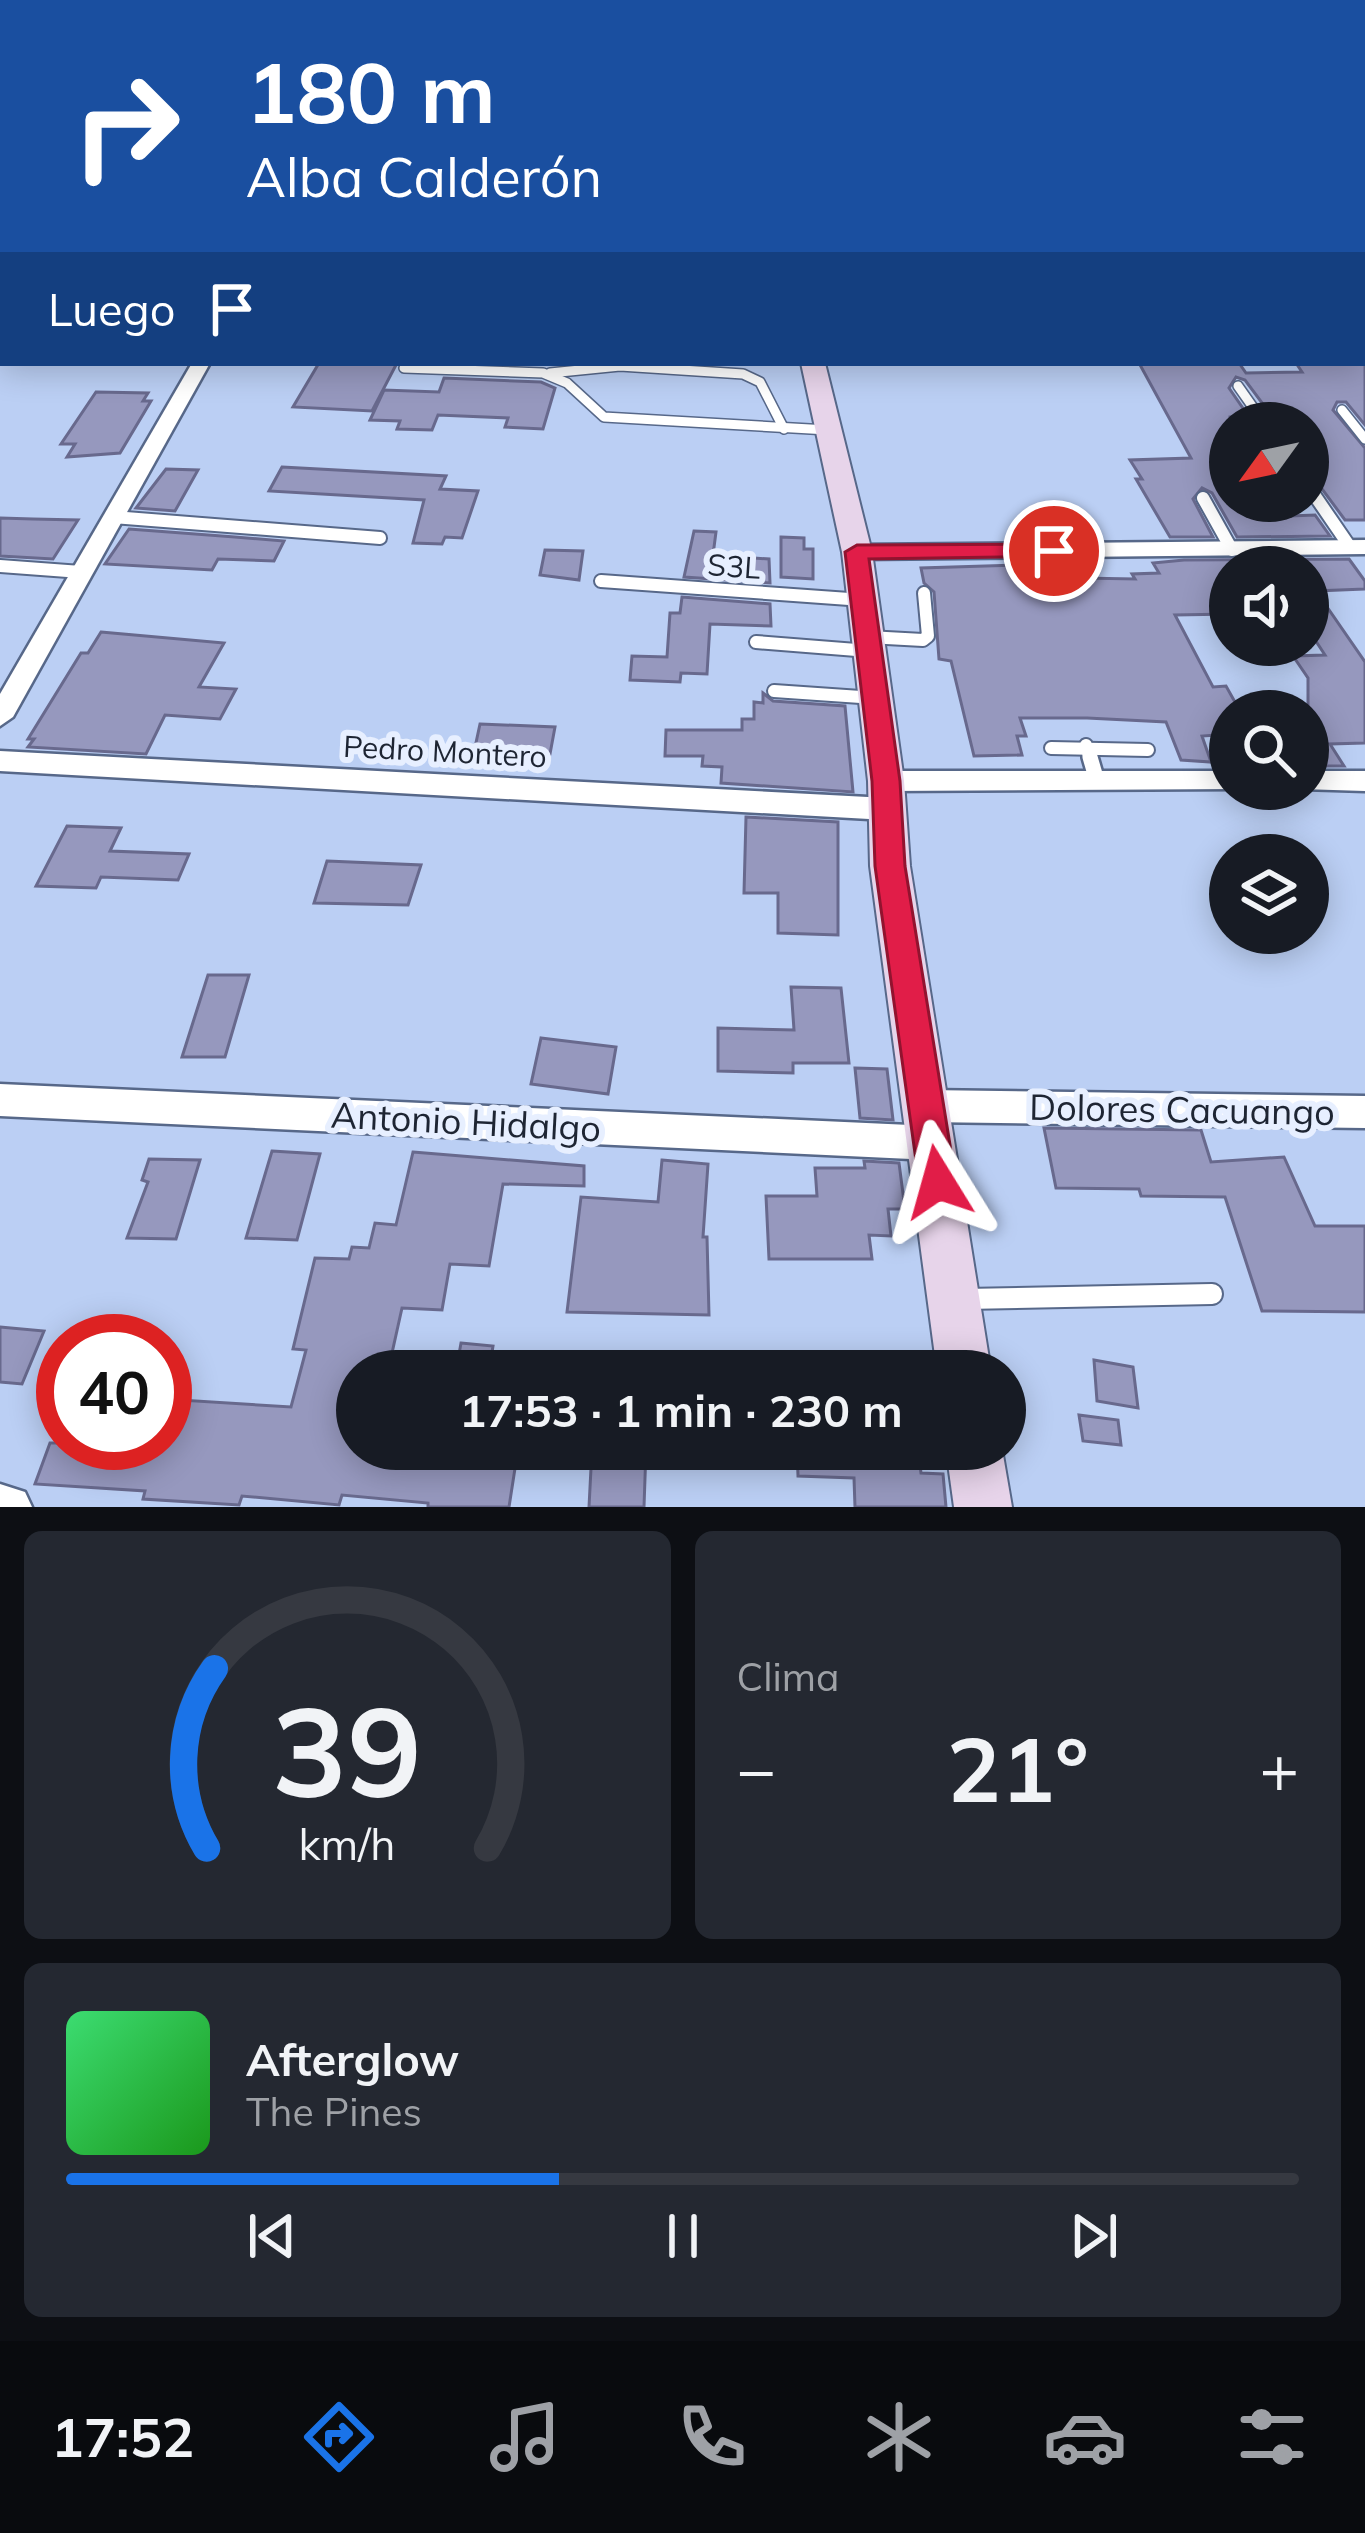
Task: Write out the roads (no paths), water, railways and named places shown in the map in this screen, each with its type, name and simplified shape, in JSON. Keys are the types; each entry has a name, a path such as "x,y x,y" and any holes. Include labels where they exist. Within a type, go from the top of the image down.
{"street":[{"path":"0,717 199,366"},
{"path":"814,366 857,552 890,866 961,1350"},
{"path":"857,552 1209,550"},
{"name":"Pedro Montero","path":"0,760 886,795 1097,781 1209,781"},
{"path":"1329,781 1365,781"},
{"name":"Antonio Hidalgo","path":"0,1100 929,1124"},
{"name":"Dolores Cacuango","path":"929,1124 1365,1112"},
{"path":"977,1470 982,1507"},
{"path":"0,1506 10,1507"}],"lane":[{"path":"404,368 543,374 620,366 743,374 760,382 784,428"},
{"path":"543,374 567,383 604,417 828,430"},
{"path":"1238,386 1249,402"},
{"path":"1342,410 1365,440"},
{"path":"1203,498 1230,546"},
{"path":"1329,513 1357,547"},
{"path":"113,518 380,538"},
{"path":"0,566 81,572"},
{"name":"S3L","path":"601,580 866,629"},
{"path":"756,642 866,629 923,640 928,635 924,592"},
{"path":"774,691 875,698"},
{"path":"1086,746 1097,781"},
{"path":"1052,748 1148,750"},
{"path":"953,1299 1212,1294"}]}
